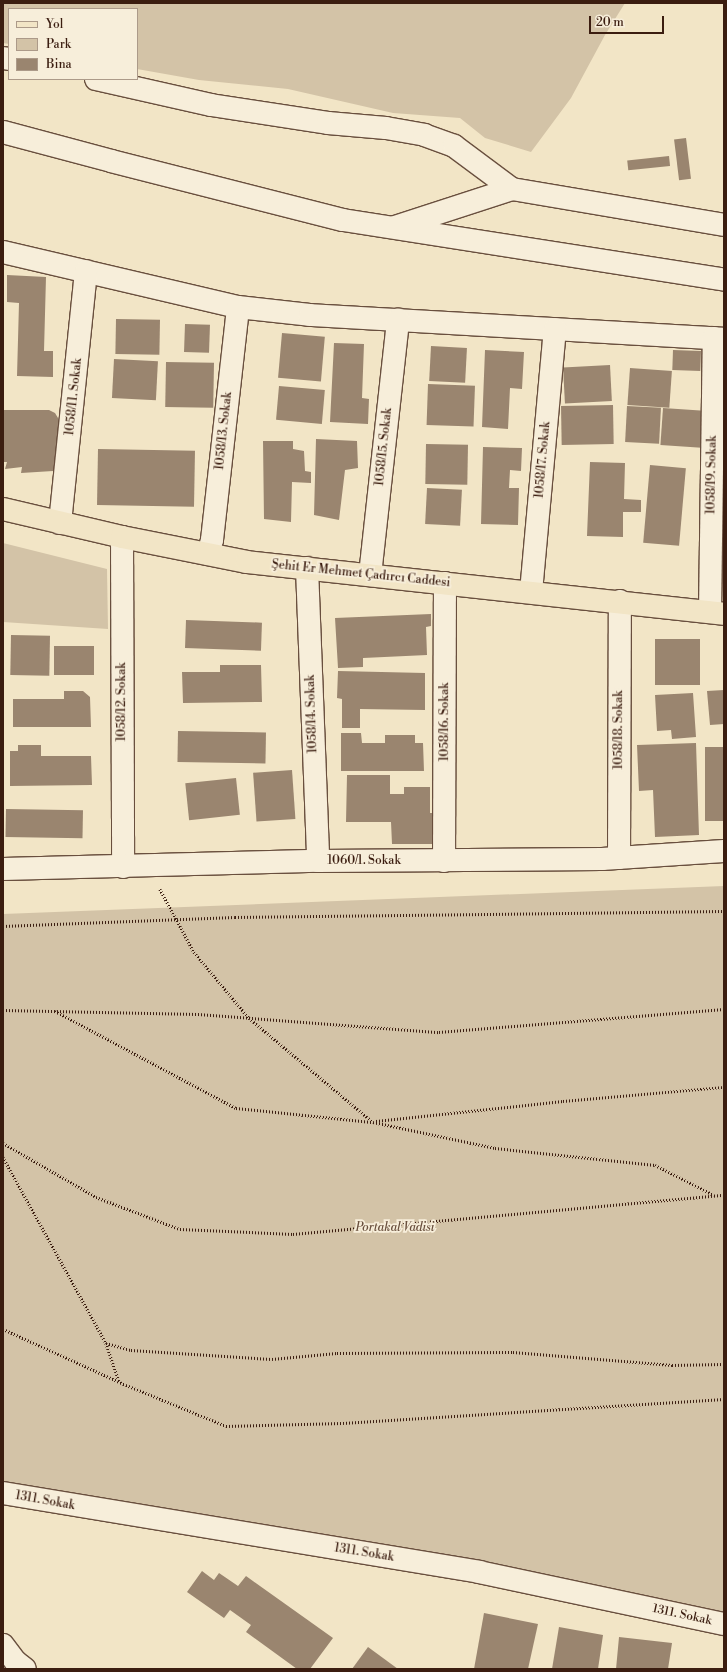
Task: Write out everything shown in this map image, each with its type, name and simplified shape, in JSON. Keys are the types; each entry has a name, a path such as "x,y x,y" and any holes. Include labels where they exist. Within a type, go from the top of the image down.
{"main road":[{"name":"Şehit Er Mehmet Çadırcı Caddesi","path":"3,509 122,537 248,562 620,601 717,613"}],"street":[{"path":"100,80 211,105 328,123 386,128 424,135 454,146 512,189 724,225"},
{"path":"3,132 343,220 390,229 724,280"},
{"path":"390,229 512,189"},
{"path":"3,252 238,307 310,315 719,339"},
{"name":"1058/11. Sokak","path":"60,523 86,271"},
{"name":"1058/13. Sokak","path":"208,554 212,540 238,307"},
{"name":"1058/15. Sokak","path":"370,575 398,320"},
{"name":"1058/17. Sokak","path":"531,592 555,329"},
{"name":"1058/19. Sokak","path":"717,613 719,339"},
{"name":"1058/12. Sokak","path":"122,537 123,867"},
{"name":"1058/14. Sokak","path":"307,568 318,861"},
{"name":"1058/16. Sokak","path":"444,860 446,583"},
{"name":"1058/18. Sokak","path":"619,858 620,601"},
{"name":"1060/1. Sokak","path":"3,869 318,861 619,858 724,851"},
{"name":"1311. Sokak","path":"3,1493 479,1572 724,1624"},
{"path":"3,1645 16,1662 25,1669"}],"path":[{"path":"148,866 194,952 249,1018 373,1122 563,1101 724,1087"},
{"path":"3,926 235,917 724,911"},
{"path":"3,1010 198,1014 439,1032 724,1009"},
{"path":"55,1011 236,1108 373,1122 495,1148 655,1165 715,1195"},
{"path":"3,1143 96,1197 180,1229 293,1234 715,1195 724,1196"},
{"path":"3,1157 106,1343 119,1381"},
{"path":"3,1329 119,1381 226,1426 343,1424 724,1399"},
{"path":"106,1343 131,1350 272,1359 337,1353 513,1352 672,1365 724,1364"}],"green space":[{"path":"3,3 625,3 605,35 571,98 531,152 485,138 460,118 393,113 288,89 199,80 138,69 138,8 8,8 8,44 3,43"},
{"path":"723,456 724,584 720,584"},
{"path":"3,543 107,569 108,629 3,622"},
{"name":"Portakal Vadisi","path":"724,886 724,1621 3,1492 3,914"}],"building":[{"path":"686,138 691,179 679,180 674,139"},
{"path":"669,156 670,166 628,170 627,160"},
{"path":"7,275 46,277 44,351 53,351 53,377 17,376 19,303 7,302"},
{"path":"116,319 160,320 159,355 115,354"},
{"path":"185,324 210,325 209,353 184,352"},
{"path":"282,333 325,337 321,382 278,378"},
{"path":"334,343 364,344 362,398 369,399 368,424 330,422"},
{"path":"431,346 467,348 465,383 429,381"},
{"path":"485,350 524,352 522,389 510,388 508,429 482,427"},
{"path":"673,350 701,351 700,371 672,370"},
{"path":"114,359 158,361 156,400 112,398"},
{"path":"166,362 214,363 213,408 165,407"},
{"path":"610,365 612,401 565,403 563,367"},
{"path":"630,368 672,371 669,408 627,405"},
{"path":"428,384 475,386 474,427 427,425"},
{"path":"279,386 325,390 322,424 276,420"},
{"path":"613,405 614,444 562,445 561,406"},
{"path":"627,406 661,408 659,444 625,442"},
{"path":"663,408 704,411 701,448 660,445"},
{"path":"3,410 49,410 55,413 58,418 58,462 53,471 21,473 22,467 5,469 7,462 3,462"},
{"path":"316,439 357,441 358,468 345,470 339,520 314,515"},
{"path":"263,441 293,441 293,449 304,451 305,471 311,472 311,483 292,482 291,522 264,519"},
{"path":"426,444 468,445 467,485 425,484"},
{"path":"483,447 522,448 521,471 510,470 509,488 519,488 518,525 481,524"},
{"path":"98,449 195,451 194,507 97,505"},
{"path":"590,462 625,463 624,499 641,500 641,512 623,512 623,537 587,536"},
{"path":"650,465 686,468 679,546 643,543"},
{"path":"427,488 462,490 460,526 425,524"},
{"path":"431,614 431,626 426,627 427,655 363,658 363,667 338,668 335,618"},
{"path":"186,620 262,623 261,651 185,648"},
{"path":"11,635 50,636 49,676 10,675"},
{"path":"655,639 700,639 700,685 655,685"},
{"path":"54,646 94,646 94,675 54,675"},
{"path":"220,665 261,665 262,702 183,703 182,672 220,672"},
{"path":"338,671 425,673 425,710 360,709 360,728 342,728 342,699 337,698"},
{"path":"724,690 724,724 710,725 707,691"},
{"path":"64,691 83,691 90,697 91,727 13,727 13,699 64,699"},
{"path":"693,693 696,737 672,739 671,730 657,731 655,695"},
{"path":"178,731 266,733 265,764 177,762"},
{"path":"341,733 361,733 362,743 385,743 385,735 415,735 415,743 423,743 424,771 341,771"},
{"path":"696,743 699,835 655,837 653,790 639,791 637,745"},
{"path":"18,745 41,745 41,756 91,756 92,785 10,786 10,751 18,751"},
{"path":"705,747 724,747 724,821 705,821"},
{"path":"292,770 295,819 257,822 253,773"},
{"path":"347,775 390,775 390,794 404,794 404,787 430,787 430,813 442,813 442,844 392,844 391,822 346,822"},
{"path":"236,778 240,815 189,820 185,783"},
{"path":"6,809 83,810 82,838 6,837"},
{"path":"202,1571 214,1580 219,1573 238,1586 246,1576 333,1638 310,1669 297,1669 246,1632 251,1625 230,1610 224,1618 187,1592"},
{"path":"484,1613 538,1624 528,1669 474,1669"},
{"path":"559,1627 603,1635 598,1669 552,1669"},
{"path":"619,1637 672,1643 668,1669 616,1669"},
{"path":"368,1647 398,1669 352,1669"}]}
